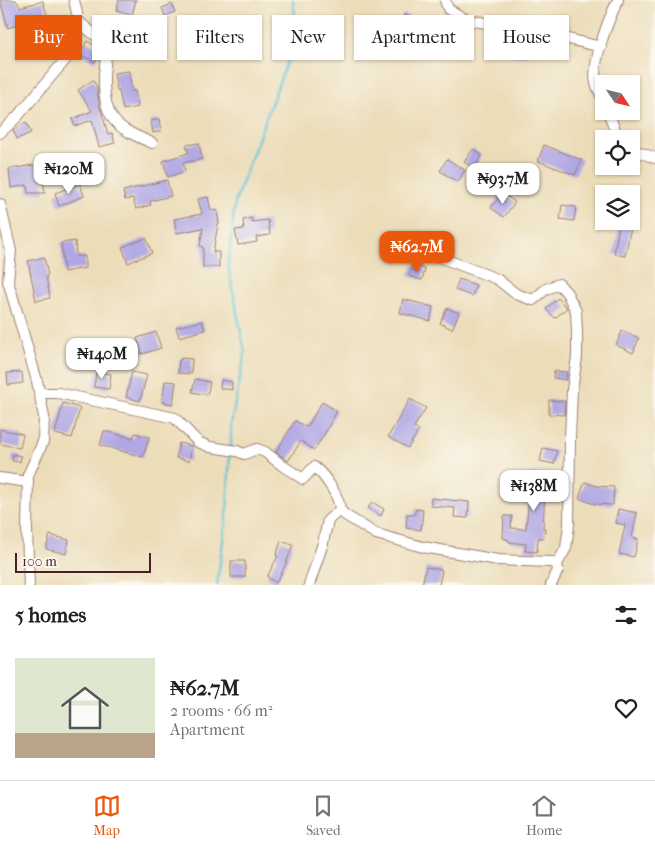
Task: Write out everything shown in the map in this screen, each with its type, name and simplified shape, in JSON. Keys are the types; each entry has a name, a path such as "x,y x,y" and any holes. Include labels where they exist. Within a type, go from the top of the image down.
{"street":[{"path":"74,0 77,15"},
{"path":"445,0 448,9 467,20 532,30 601,47"},
{"path":"596,75 595,68 609,19 618,0"},
{"path":"82,24 106,44 104,75 106,103 115,121 127,132 152,142"},
{"path":"0,133 17,117 65,60"},
{"path":"640,152 655,158"},
{"path":"0,204 11,251 8,281 19,316 44,417 43,442 28,475 29,585"},
{"path":"434,255 497,279 516,294 533,300 546,289 559,284 576,311 576,357 572,390 570,438 569,525 566,548 557,564 558,570 551,585"},
{"path":"39,393 58,393 175,418 198,442 210,448 237,451 244,454 257,449 265,452 282,466 303,479 314,466 322,472 334,492 340,510 376,534 424,546 498,560 533,560 557,564"},
{"path":"0,478 28,482"},
{"path":"309,585 323,543 328,520 340,510"}],"building":[{"path":"0,0 16,0 20,7 43,1 47,15 15,15 15,26 8,28"},
{"path":"119,0 136,0 132,15 116,11"},
{"path":"172,4 175,12 165,15 162,8"},
{"path":"87,41 92,44 92,60 96,60 95,62 82,56 82,51"},
{"path":"129,71 132,91 135,91 138,107 123,110 114,73"},
{"path":"93,80 97,87 99,104 108,134 112,133 115,143 99,147 92,120 75,126 72,119 92,111 78,90"},
{"path":"159,119 161,131 153,133 151,121"},
{"path":"26,122 31,133 17,139 13,130"},
{"path":"199,143 202,159 183,163 185,171 168,177 163,161 188,153 186,145"},
{"path":"544,145 582,160 575,175 538,161"},
{"path":"473,149 482,155 474,168 464,162"},
{"path":"447,159 465,170 458,182 440,171"},
{"path":"40,164 45,193 28,193 27,185 11,188 9,169"},
{"path":"167,180 171,196 150,201 151,205 136,209 133,198 125,200 123,191"},
{"path":"80,184 84,196 59,206 55,193"},
{"path":"502,193 515,202 504,217 491,208"},
{"path":"208,197 211,211 217,210 219,224 213,252 219,252 219,267 203,267 203,247 200,246 203,228 177,233 174,219 202,214 198,199"},
{"path":"562,205 576,207 574,221 560,219"},
{"path":"252,218 252,222 268,220 270,235 256,237 257,242 238,245 235,230 244,229 243,220"},
{"path":"618,230 630,230 625,256 614,254"},
{"path":"146,238 152,253 128,263 122,247"},
{"path":"75,241 76,256 85,256 85,268 64,272 61,243"},
{"path":"44,257 50,298 36,301 28,261"},
{"path":"413,265 425,269 422,280 409,276"},
{"path":"459,279 476,285 472,296 455,290"},
{"path":"558,298 567,308 555,318 546,309"},
{"path":"403,299 433,307 430,321 400,313"},
{"path":"447,308 459,313 452,329 440,323"},
{"path":"202,321 205,330 179,337 176,327"},
{"path":"622,331 639,338 633,353 616,345"},
{"path":"156,332 161,348 142,354 137,338"},
{"path":"117,349 119,361 99,365 97,353"},
{"path":"181,358 192,359 191,374 178,373 179,360"},
{"path":"554,371 567,372 566,380 553,378"},
{"path":"22,372 23,383 8,385 7,373"},
{"path":"96,372 111,374 109,389 94,387"},
{"path":"132,372 147,375 140,401 126,397"},
{"path":"195,379 210,382 207,395 192,392"},
{"path":"221,380 232,382 232,390 220,388"},
{"path":"165,381 176,382 173,404 162,402"},
{"path":"410,399 426,408 414,427 419,430 408,448 388,437"},
{"path":"549,400 565,401 564,415 549,414"},
{"path":"322,402 337,411 325,433 314,450 301,441 288,461 276,452 295,421 307,427"},
{"path":"63,403 80,408 72,438 55,434"},
{"path":"0,429 23,434 20,448 0,444"},
{"path":"104,431 133,438 135,433 149,437 143,457 100,445"},
{"path":"179,443 192,446 189,461 176,458"},
{"path":"543,448 557,451 554,464 540,461"},
{"path":"13,454 21,456 20,462 12,461"},
{"path":"531,473 563,477 562,493 545,492 544,538 538,538 537,552 525,551 526,544 509,542 509,540 503,538 504,516 512,516 511,528 526,529"},
{"path":"585,482 596,486 614,487 613,505 594,504 579,498"},
{"path":"431,498 469,502 468,518 454,517 455,508 431,506"},
{"path":"372,502 384,509 381,516 368,508"},
{"path":"416,509 423,510 421,530 406,528 407,514 414,515"},
{"path":"618,509 637,513 632,538 638,539 634,557 619,554 625,525 616,523"},
{"path":"50,535 69,540 66,554 46,549"},
{"path":"281,541 293,545 276,583 267,577 278,556 276,556"},
{"path":"231,561 245,561 245,577 231,577"},
{"path":"426,567 442,570 439,585 422,585"}],"waterway":[{"path":"231,447 231,424 245,353 228,265 235,202 297,34 293,0"},
{"path":"217,585 227,512 230,452"}]}
